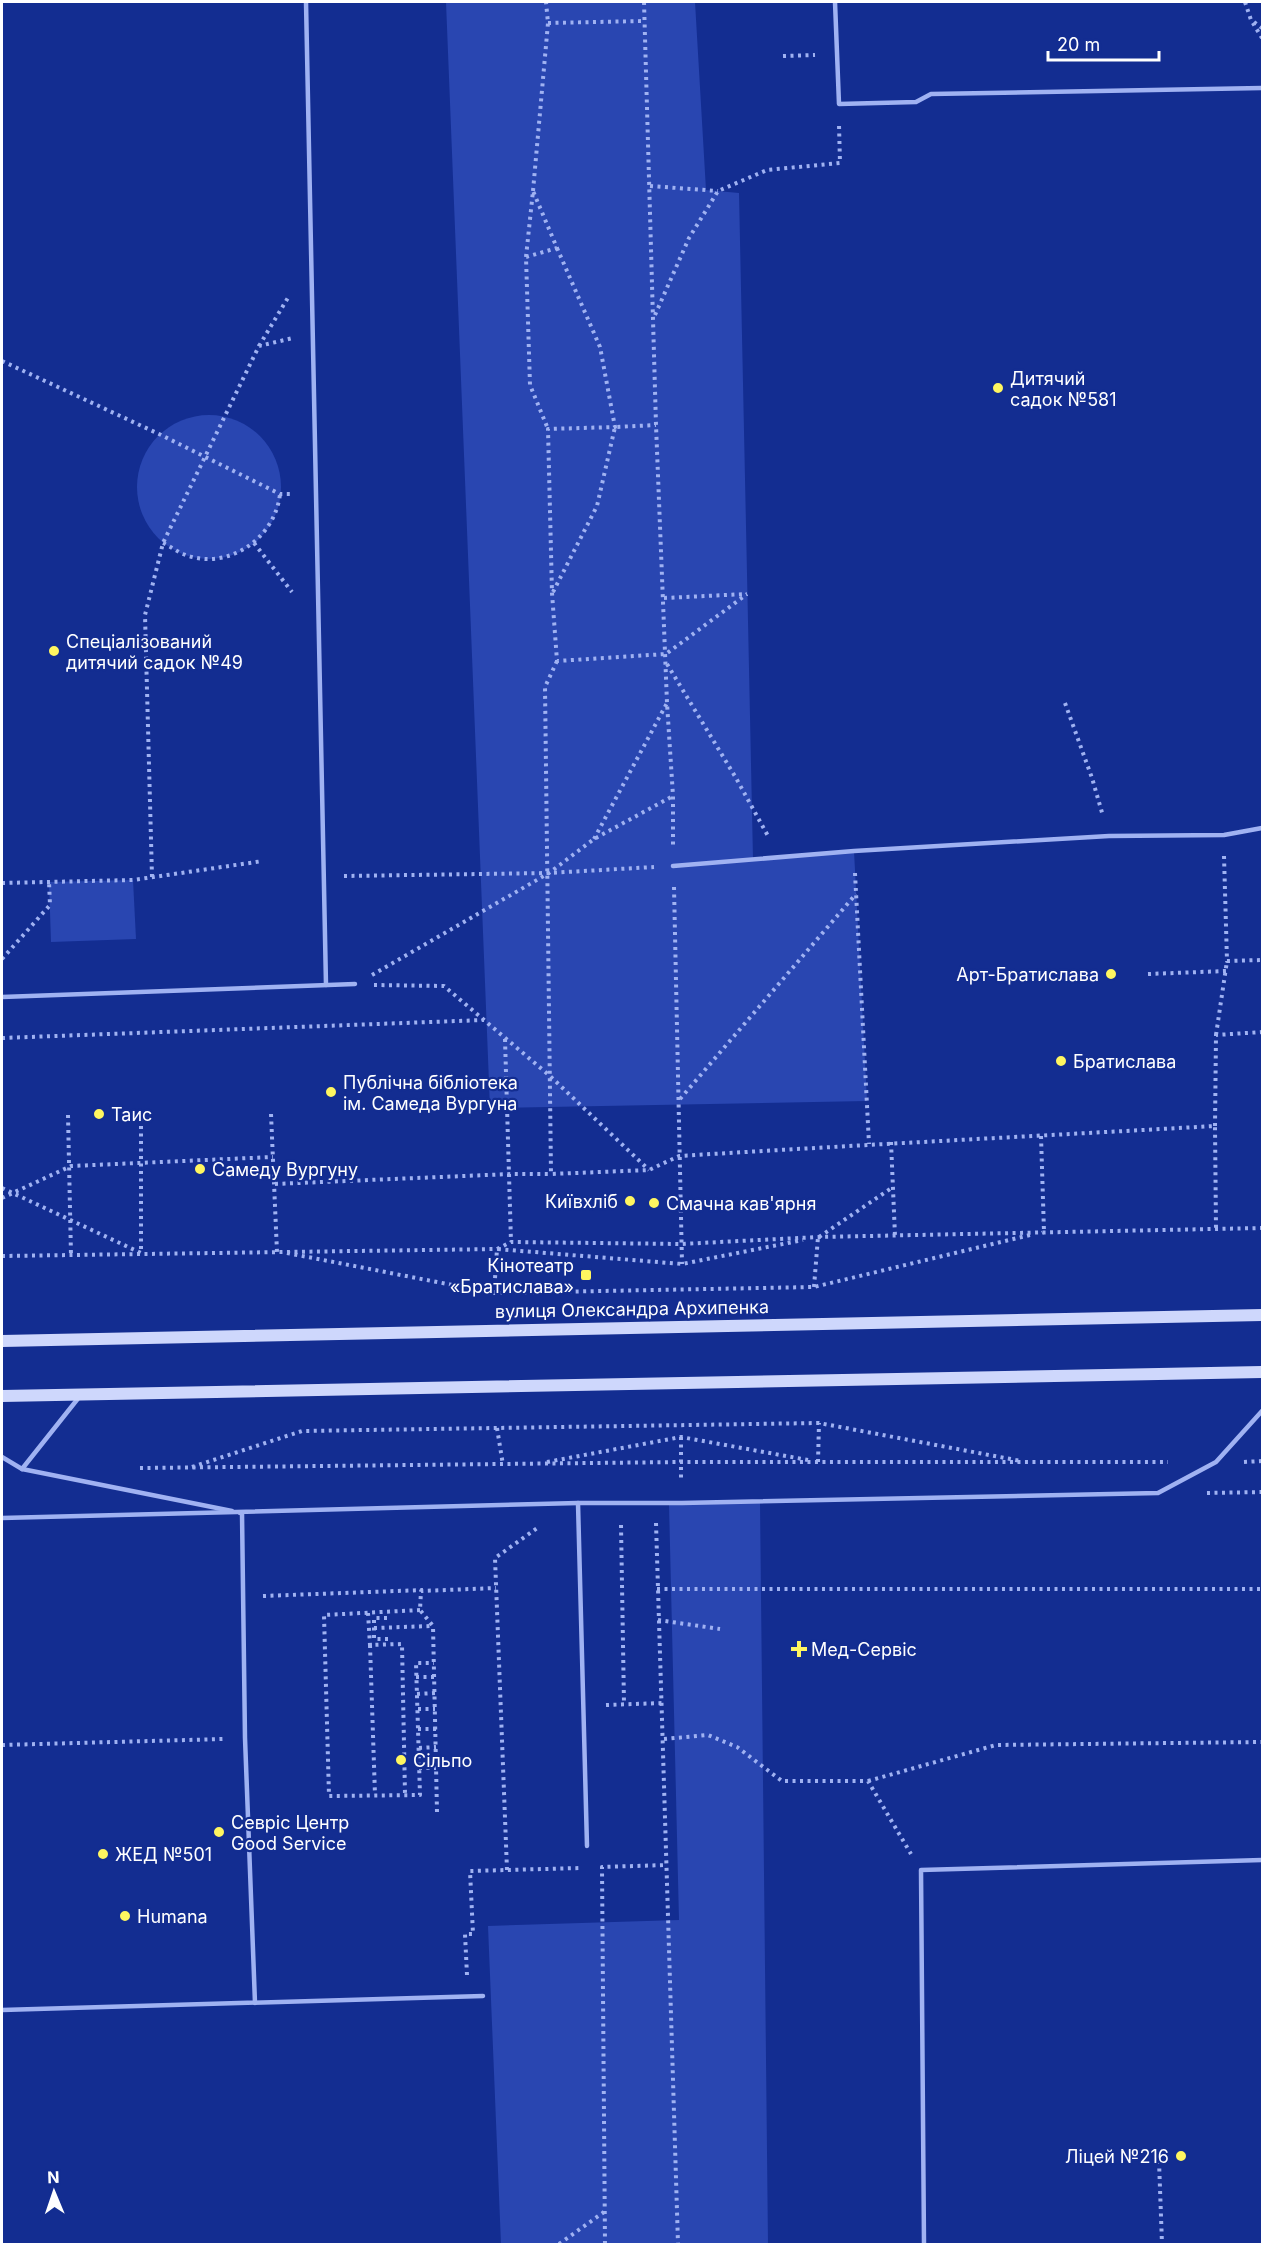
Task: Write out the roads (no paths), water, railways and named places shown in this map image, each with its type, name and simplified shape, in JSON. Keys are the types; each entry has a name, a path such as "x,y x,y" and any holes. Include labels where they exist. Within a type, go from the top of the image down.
{"main road":[{"name":"вулиця Олександра Архипенка","path":"2,1341 1263,1315"},
{"path":"2,1396 1263,1372"}],"lane":[{"path":"306,2 326,985"},
{"path":"835,2 839,104 916,102 931,94 1263,88"},
{"path":"673,866 1109,836 1224,835 1263,828"},
{"path":"2,998 355,984"},
{"path":"22,1469 81,1394"},
{"path":"2,1518 578,1503 1158,1493 1216,1462 1263,1411"},
{"path":"2,1457 22,1469 242,1513"},
{"path":"578,1503 587,1846"},
{"path":"242,1513 245,1738 255,2003"},
{"path":"924,2244 921,1870 1263,1860"},
{"path":"2,2010 483,1996"}],"place":[{"name":"Дитячий садок №581","path":"998,388"},
{"name":"Спеціалізований дитячий садок №49","path":"54,651"},
{"name":"Арт-Братислава","path":"1111,974"},
{"name":"Братислава","path":"1061,1061"},
{"name":"Публічна бібліотека ім. Самеда Вургуна","path":"331,1092"},
{"name":"Таис","path":"99,1114"},
{"name":"Самеду Вургуну","path":"200,1169"},
{"name":"Київхліб","path":"630,1201"},
{"name":"Смачна кав'ярня","path":"654,1203"},
{"name":"Кінотеатр «Братислава»","path":"586,1275"},
{"name":"Мед-Сервіс","path":"799,1649"},
{"name":"Сільпо","path":"401,1760"},
{"name":"Севрiс Центр Good Service","path":"219,1832"},
{"name":"ЖЕД №501","path":"103,1854"},
{"name":"Humana","path":"125,1916"},
{"name":"Ліцей №216","path":"1181,2156"}]}
